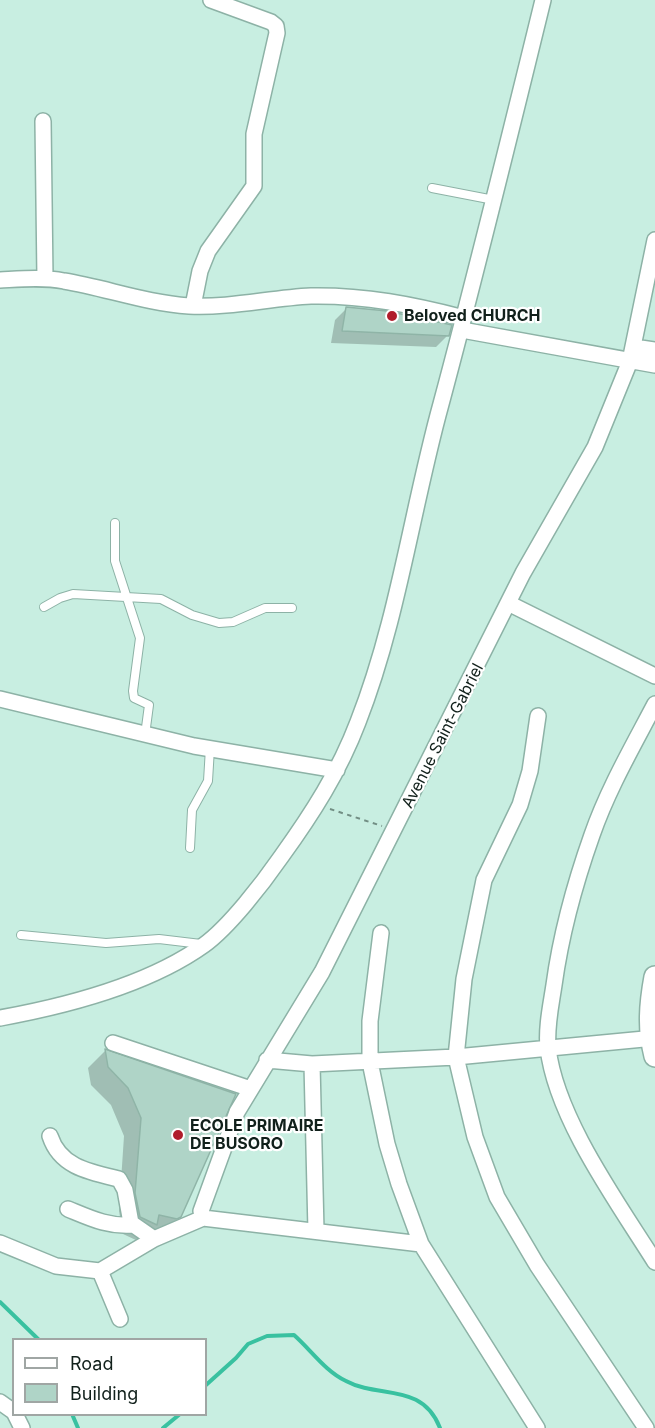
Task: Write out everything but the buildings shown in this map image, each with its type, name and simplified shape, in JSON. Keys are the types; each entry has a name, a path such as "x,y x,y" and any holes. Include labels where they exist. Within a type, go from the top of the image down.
{"street":[{"path":"193,306 200,271 208,251 254,186 254,134 277,33 276,26 271,22 211,0"},
{"path":"0,1018 93,996 166,968 206,944 271,872 318,805 337,770 358,722 385,638 440,406 463,324 543,0"},
{"path":"43,121 45,279"},
{"name":"Avenue Saint-Gabriel","path":"203,1218 201,1211 214,1170 237,1112 322,972 396,830 508,603 595,447 632,354 655,240"},
{"path":"0,280 64,281 124,296 193,306 339,296 410,303 463,324 632,354 655,364"},
{"path":"632,354 655,350"},
{"path":"508,603 655,676"},
{"path":"0,699 145,735 337,770"},
{"path":"655,704 617,777 592,834 557,960 549,1019 548,1047 556,1080 571,1119 594,1164 655,1262"},
{"path":"538,716 530,771 520,805 484,880 464,979 456,1057 475,1137 497,1197 537,1265 646,1428"},
{"path":"381,933 370,1021 370,1062 387,1144 421,1244 537,1428"},
{"path":"267,1060 312,1064 370,1062 456,1057 548,1047 653,1044 650,1006 655,977"},
{"path":"113,1043 251,1089"},
{"path":"312,1064 316,1231"},
{"path":"50,1136 55,1151 67,1163 118,1179 123,1184 133,1225"},
{"path":"68,1209 117,1227 133,1225 154,1239"},
{"path":"0,1243 56,1266 100,1271 154,1239 203,1218 421,1244"},
{"path":"100,1271 120,1319"},
{"path":"0,1402 12,1411"}],"lane":[{"path":"432,188 494,200"},
{"path":"115,523 113,550 125,597 140,638 133,691 134,698 149,705 145,735"},
{"path":"44,607 73,594 161,600 192,615 219,623 233,622 265,608 292,608"},
{"path":"190,848 192,810 208,782 210,748"},
{"path":"21,935 106,943 159,939 206,944"}],"path":[{"path":"318,805 396,830"}],"waterway":[{"path":"0,1302 37,1338"},
{"path":"207,1384 248,1344 267,1336 294,1335 338,1377 359,1386 411,1398 422,1404 432,1414 440,1428"},
{"path":"73,1416 78,1428"},
{"path":"163,1428 178,1416"}],"place":[{"name":"Beloved CHURCH","path":"392,316"},
{"name":"ECOLE PRIMAIRE DE BUSORO","path":"178,1135"}]}
